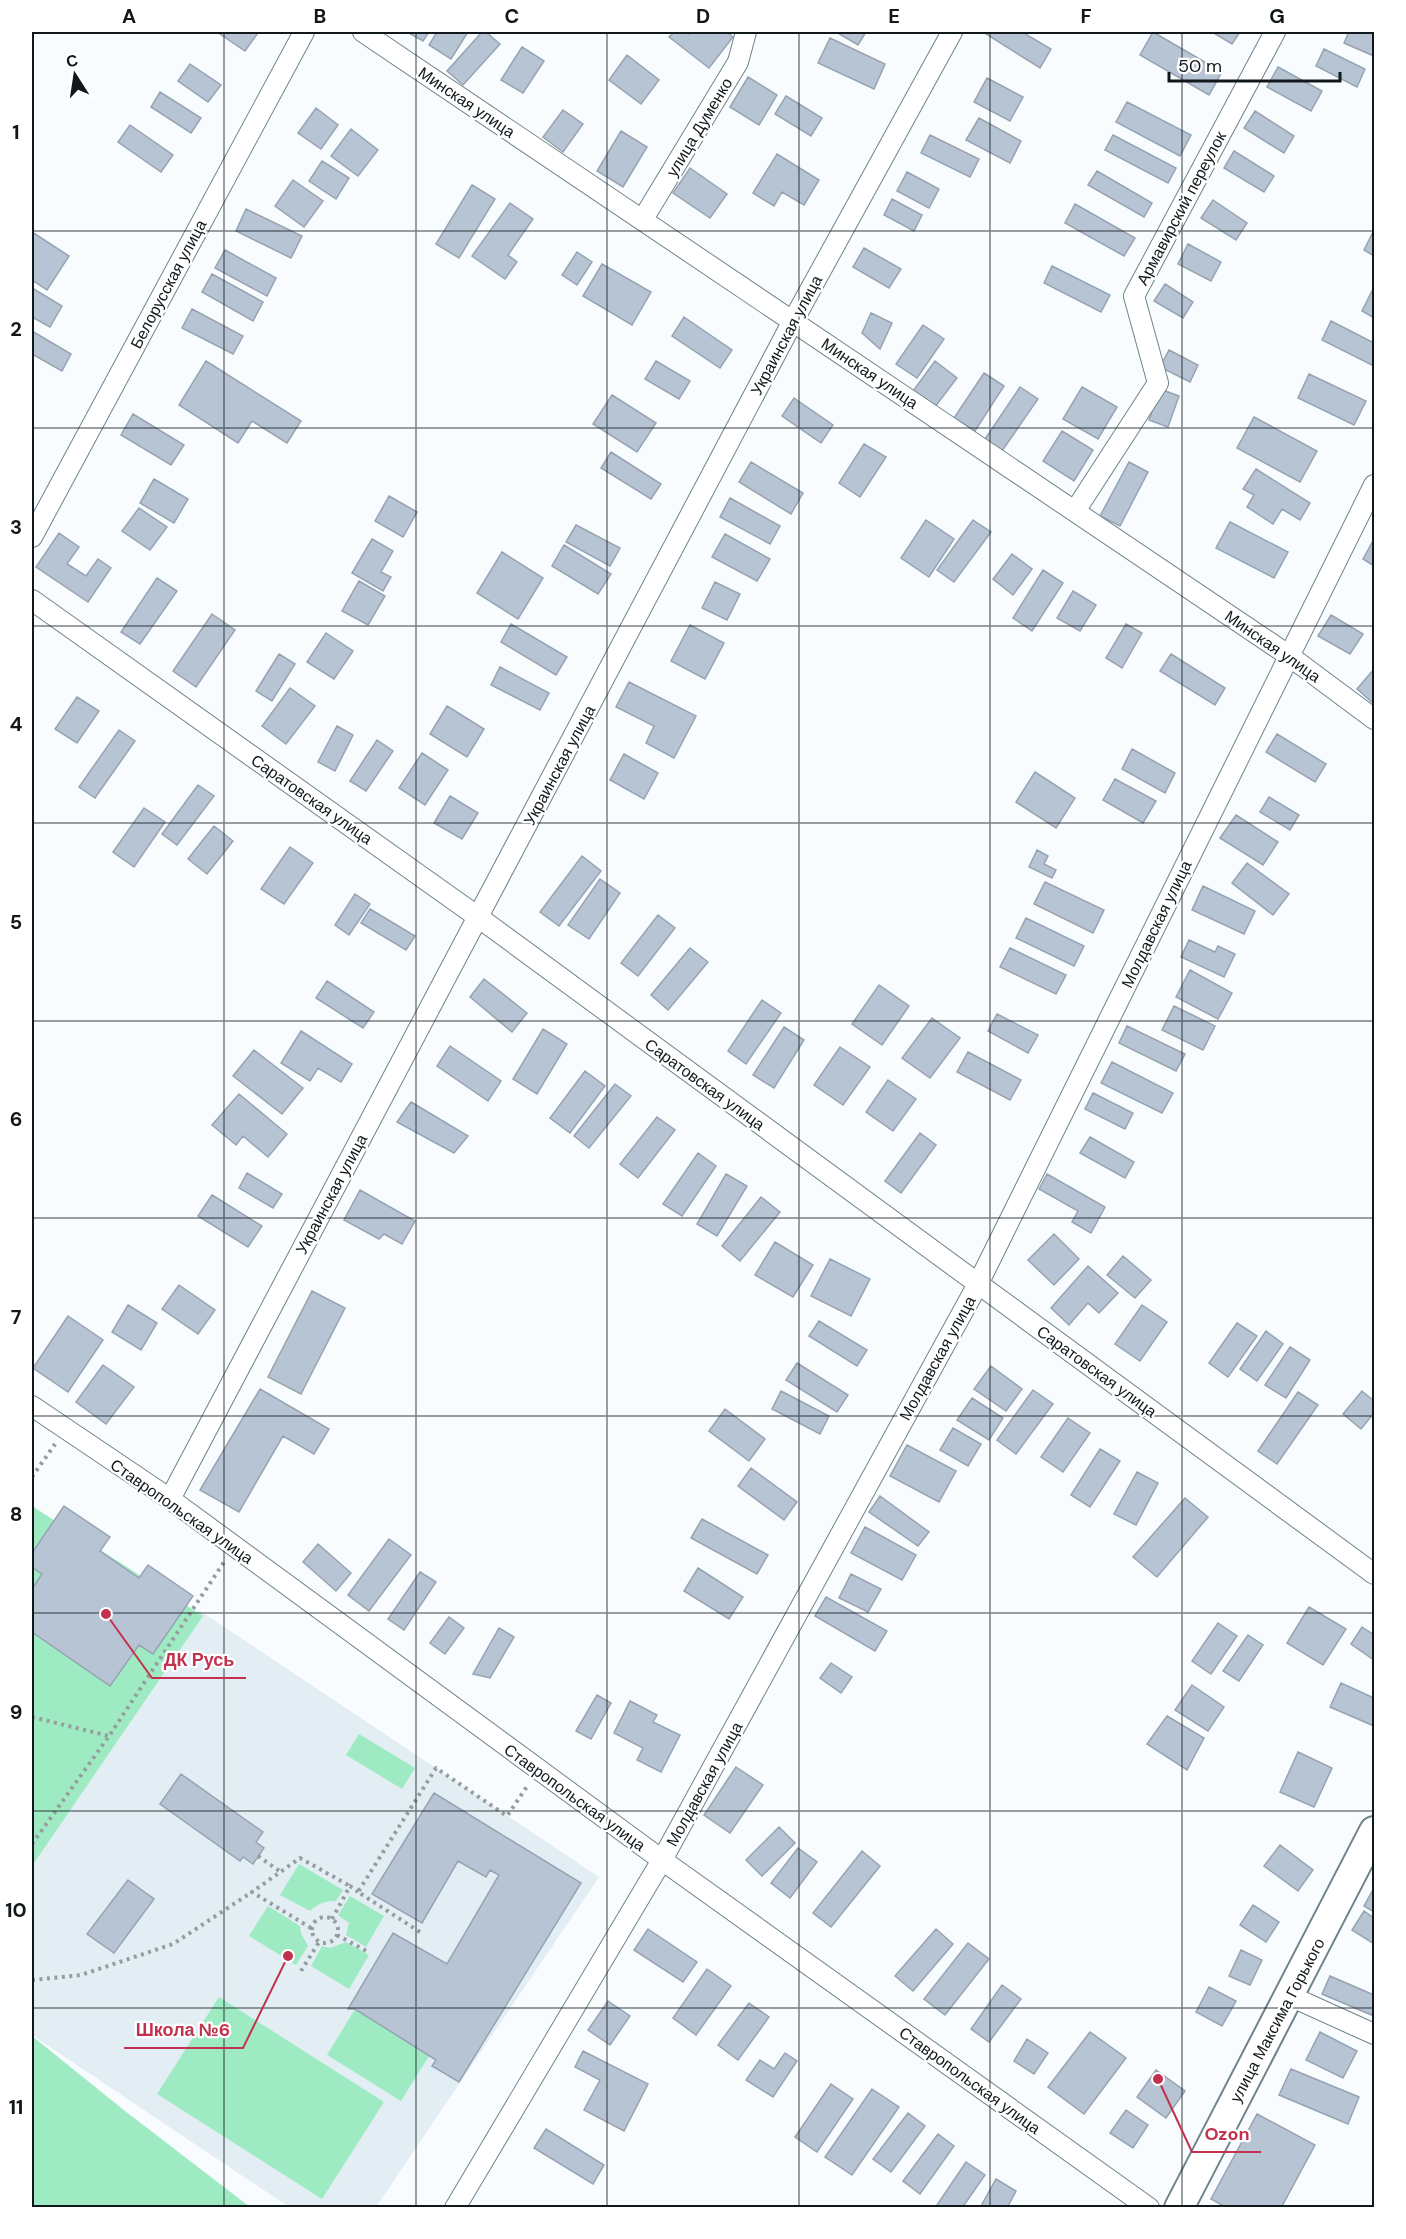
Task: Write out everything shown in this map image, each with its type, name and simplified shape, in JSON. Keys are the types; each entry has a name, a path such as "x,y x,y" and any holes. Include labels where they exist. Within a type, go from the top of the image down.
{"main road":[{"name":"улица Максима Горького","path":"1179,2208 1374,1831"}],"street":[{"name":"Белорусская улица","path":"32,537 304,32"},
{"name":"Минская улица","path":"363,32 1288,655 1374,719"},
{"name":"улица Думенко","path":"643,219 738,62 746,32"},
{"name":"Украинская улица","path":"170,1499 793,321 951,32"},
{"name":"Армавирский переулок","path":"1075,511 1158,383 1134,296 1275,32"},
{"name":"Молдавская улица","path":"455,2208 662,1860 978,1284 1374,485"},
{"name":"Саратовская улица","path":"32,600 478,917 1374,1574"},
{"name":"Ставропольская улица","path":"32,1406 170,1499 662,1860 1149,2208"},
{"path":"1290,1996 1374,2034"}],"path":[{"path":"32,1844 109,1736 234,1547"},
{"path":"32,1717 109,1736"},
{"path":"358,1892 436,1768 507,1816 539,1770"},
{"path":"258,1856 281,1872"},
{"path":"32,1980 81,1975 173,1944 300,1858 350,1886 420,1932"},
{"path":"332,1918 350,1886"},
{"path":"252,1892 311,1928"},
{"path":"326,1916 332,1918 338,1928 337,1935 330,1942 319,1942 312,1935 311,1928 317,1918 326,1916"},
{"path":"337,1935 370,1953"},
{"path":"301,1971 319,1942"}],"shaded area":[{"path":"199,1610 599,1877 376,2207 289,2207 32,2035 32,1859"}],"green space":[{"path":"32,1506 203,1616 32,1866"},
{"path":"359,1734 415,1768 402,1789 346,1755"},
{"path":"299,1864 343,1890 336,1901 322,1903 310,1911 280,1895"},
{"path":"350,1896 384,1916 366,1947 346,1935 349,1923 338,1915"},
{"path":"268,1906 300,1926 308,1946 296,1965 249,1936"},
{"path":"346,1942 369,1955 349,1989 311,1966 322,1946 330,1948"},
{"path":"219,1997 384,2102 322,2199 157,2094"},
{"path":"355,2009 429,2056 401,2101 327,2055"},
{"path":"32,2036 125,2111 250,2207 32,2207"}],"building":[{"path":"217,32 255,32 258,33 245,51"},
{"path":"407,32 429,32 423,41"},
{"path":"437,32 468,32 451,59 429,45"},
{"path":"482,32 486,32 500,44 463,85 447,71"},
{"path":"674,32 689,34 691,32 726,32 733,37 709,68 669,37"},
{"path":"836,32 866,32 858,45"},
{"path":"983,32 1022,32 1051,49 1040,68"},
{"path":"1153,32 1222,72 1209,95 1140,55"},
{"path":"1212,32 1240,32 1232,44"},
{"path":"1344,32 1374,32 1374,56 1344,43 1348,34"},
{"path":"830,38 885,64 874,89 818,63"},
{"path":"522,47 544,61 523,93 501,80"},
{"path":"1324,49 1365,69 1357,87 1316,66"},
{"path":"627,55 659,80 641,104 609,80"},
{"path":"190,64 221,85 208,102 178,81"},
{"path":"1278,67 1322,91 1311,111 1267,87"},
{"path":"748,77 777,95 759,125 730,107"},
{"path":"987,78 1023,97 1010,121 974,102"},
{"path":"160,92 201,118 191,133 151,107"},
{"path":"786,96 822,118 811,136 775,114"},
{"path":"1127,102 1191,135 1180,156 1116,122"},
{"path":"316,108 338,125 321,149 298,133"},
{"path":"563,110 583,124 563,152 543,137"},
{"path":"1255,111 1294,136 1284,153 1244,128"},
{"path":"979,118 1021,141 1010,163 966,140"},
{"path":"130,125 173,155 161,172 118,142"},
{"path":"351,129 378,150 358,176 331,156"},
{"path":"621,131 647,147 623,187 597,171"},
{"path":"930,135 979,159 970,177 921,153"},
{"path":"1113,135 1176,168 1168,183 1105,150"},
{"path":"1234,151 1274,176 1264,192 1224,168"},
{"path":"777,154 819,180 804,205 782,192 774,206 753,193"},
{"path":"322,161 349,178 336,199 309,181"},
{"path":"690,168 727,194 710,218 673,193"},
{"path":"1097,171 1152,203 1144,217 1088,185"},
{"path":"907,172 939,189 929,208 897,191"},
{"path":"293,180 323,201 304,227 275,206"},
{"path":"472,185 495,199 459,258 436,244"},
{"path":"892,199 922,215 914,231 884,215"},
{"path":"1213,200 1247,223 1236,240 1201,218"},
{"path":"510,203 533,219 508,255 517,262 505,279 472,256"},
{"path":"1075,204 1135,238 1124,256 1065,223"},
{"path":"246,209 302,236 291,258 236,231"},
{"path":"32,232 69,256 47,290 32,280"},
{"path":"1374,233 1374,256 1364,250"},
{"path":"1188,244 1221,262 1211,281 1178,264"},
{"path":"864,248 901,269 889,288 853,267"},
{"path":"225,250 276,278 267,296 215,268"},
{"path":"577,252 592,262 577,285 562,275"},
{"path":"602,264 651,292 632,325 583,296"},
{"path":"1052,266 1110,295 1101,312 1044,283"},
{"path":"212,274 263,302 253,321 202,292"},
{"path":"1165,284 1193,302 1183,318 1154,301"},
{"path":"32,288 62,306 50,327 32,317"},
{"path":"1372,291 1374,292 1374,318 1362,311"},
{"path":"192,309 243,336 233,354 182,328"},
{"path":"871,313 892,323 880,349 862,333"},
{"path":"684,317 732,350 720,368 672,336"},
{"path":"1331,321 1374,343 1374,366 1322,340"},
{"path":"923,325 944,339 917,378 896,364"},
{"path":"32,331 71,354 62,371 32,354"},
{"path":"1169,350 1198,365 1190,382 1160,367"},
{"path":"206,361 301,421 287,443 252,421 238,443 179,405"},
{"path":"656,361 690,381 679,399 645,379"},
{"path":"935,361 957,378 935,407 913,391"},
{"path":"984,373 1004,386 975,431 954,418"},
{"path":"1309,374 1366,401 1354,425 1298,398"},
{"path":"1020,387 1038,399 1002,451 985,439"},
{"path":"1082,387 1117,407 1098,439 1063,419"},
{"path":"1160,389 1179,396 1168,427 1149,420"},
{"path":"612,395 656,423 637,452 593,424"},
{"path":"794,398 833,425 821,443 782,416"},
{"path":"133,414 184,445 171,465 121,435"},
{"path":"1254,417 1317,451 1300,482 1237,448"},
{"path":"1062,431 1093,450 1074,481 1043,461"},
{"path":"864,444 886,457 860,497 839,483"},
{"path":"611,452 661,484 651,499 601,468"},
{"path":"751,462 803,493 791,514 739,482"},
{"path":"1129,462 1148,472 1120,526 1100,516"},
{"path":"1256,469 1310,503 1300,520 1282,509 1273,524 1247,507 1254,495 1243,489"},
{"path":"154,479 188,499 174,523 140,503"},
{"path":"389,496 417,512 403,537 375,521"},
{"path":"730,498 780,526 770,544 720,517"},
{"path":"139,508 167,527 150,550 122,531"},
{"path":"926,520 954,539 929,577 901,558"},
{"path":"973,520 991,532 954,582 937,570"},
{"path":"1230,522 1288,552 1274,578 1216,548"},
{"path":"576,525 620,548 610,566 566,542"},
{"path":"59,533 79,547 67,564 86,576 98,559 111,568 88,602 36,567"},
{"path":"725,534 770,559 757,581 712,557"},
{"path":"372,539 393,551 381,572 391,577 383,591 352,573"},
{"path":"1374,539 1374,566 1363,559"},
{"path":"564,545 611,574 598,594 552,566"},
{"path":"502,552 543,578 518,619 477,593"},
{"path":"1012,554 1032,569 1013,595 993,579"},
{"path":"1043,570 1063,583 1032,631 1013,618"},
{"path":"157,578 177,591 140,644 121,632"},
{"path":"359,581 385,596 368,625 342,611"},
{"path":"715,582 740,594 727,620 702,608"},
{"path":"1073,591 1096,605 1080,631 1057,618"},
{"path":"212,614 235,630 196,687 173,671"},
{"path":"1331,615 1363,634 1350,654 1318,636"},
{"path":"511,624 567,657 556,675 501,642"},
{"path":"1126,624 1142,633 1122,668 1106,658"},
{"path":"690,625 724,643 705,679 671,661"},
{"path":"326,633 353,651 334,679 307,662"},
{"path":"279,654 295,664 272,701 256,691"},
{"path":"1171,654 1225,688 1215,705 1160,671"},
{"path":"500,667 549,693 540,710 491,685"},
{"path":"1374,669 1374,704 1357,689"},
{"path":"629,682 696,716 674,758 646,743 654,726 616,707"},
{"path":"290,688 315,706 286,744 262,726"},
{"path":"77,697 99,711 77,743 55,729"},
{"path":"447,706 484,729 467,757 430,734"},
{"path":"337,726 353,735 335,771 318,762"},
{"path":"119,730 135,741 95,798 79,787"},
{"path":"1277,734 1326,764 1315,782 1266,752"},
{"path":"377,740 393,751 366,791 350,781"},
{"path":"1132,749 1175,773 1165,793 1122,769"},
{"path":"422,753 448,770 425,805 399,788"},
{"path":"624,754 658,773 644,799 610,780"},
{"path":"1035,772 1075,798 1056,828 1016,802"},
{"path":"1115,779 1156,801 1143,823 1103,800"},
{"path":"198,785 214,796 177,845 162,834"},
{"path":"450,796 478,813 462,839 434,823"},
{"path":"1269,797 1299,815 1290,830 1260,812"},
{"path":"144,808 165,822 134,867 113,852"},
{"path":"1236,815 1278,842 1263,865 1220,838"},
{"path":"214,826 233,841 207,874 188,859"},
{"path":"290,847 313,863 284,904 261,889"},
{"path":"1037,850 1048,856 1044,864 1056,870 1052,878 1029,867"},
{"path":"582,856 601,871 559,926 540,912"},
{"path":"1247,863 1289,894 1273,915 1232,883"},
{"path":"600,879 620,893 589,939 568,925"},
{"path":"1045,882 1104,910 1093,933 1034,904"},
{"path":"1203,886 1255,911 1244,934 1192,910"},
{"path":"355,894 370,904 349,935 335,925"},
{"path":"370,909 415,936 406,950 361,923"},
{"path":"658,915 675,928 638,976 621,963"},
{"path":"1026,918 1084,946 1074,966 1016,938"},
{"path":"1189,940 1215,952 1218,946 1235,954 1224,977 1181,957"},
{"path":"690,948 708,962 668,1010 651,995"},
{"path":"1010,948 1066,975 1056,994 1000,967"},
{"path":"1190,970 1232,993 1218,1019 1176,997"},
{"path":"484,979 527,1013 512,1032 470,997"},
{"path":"327,981 374,1012 363,1028 316,998"},
{"path":"879,985 909,1006 882,1045 852,1024"},
{"path":"762,1000 781,1013 746,1064 728,1051"},
{"path":"1174,1006 1215,1026 1203,1050 1162,1030"},
{"path":"997,1014 1038,1035 1028,1053 988,1031"},
{"path":"932,1018 960,1038 930,1078 902,1058"},
{"path":"1127,1026 1185,1054 1176,1071 1119,1043"},
{"path":"784,1027 804,1040 774,1088 753,1075"},
{"path":"543,1029 567,1044 537,1094 513,1079"},
{"path":"301,1031 352,1064 341,1082 318,1068 310,1081 281,1063"},
{"path":"450,1046 501,1081 488,1101 437,1066"},
{"path":"840,1047 870,1067 843,1105 814,1085"},
{"path":"254,1050 303,1088 282,1114 233,1076"},
{"path":"968,1052 1021,1080 1010,1100 957,1072"},
{"path":"1112,1062 1173,1093 1162,1113 1101,1083"},
{"path":"585,1071 605,1086 570,1133 550,1118"},
{"path":"888,1080 916,1099 893,1131 866,1112"},
{"path":"615,1084 631,1096 589,1148 574,1136"},
{"path":"1093,1093 1133,1113 1125,1129 1085,1109"},
{"path":"239,1094 287,1134 268,1157 243,1136 236,1145 212,1125"},
{"path":"411,1102 468,1136 454,1153 397,1122"},
{"path":"657,1117 675,1130 638,1178 620,1164"},
{"path":"920,1133 936,1145 901,1193 885,1181"},
{"path":"1090,1137 1134,1162 1125,1178 1080,1153"},
{"path":"698,1153 716,1166 682,1216 663,1204"},
{"path":"247,1173 282,1194 273,1208 239,1188"},
{"path":"726,1174 747,1186 717,1236 697,1224"},
{"path":"1047,1174 1105,1207 1091,1233 1072,1222 1078,1211 1039,1189"},
{"path":"360,1190 415,1221 402,1244 384,1234 379,1239 344,1220"},
{"path":"212,1195 262,1226 248,1247 198,1216"},
{"path":"761,1197 780,1212 740,1261 722,1246"},
{"path":"1054,1234 1079,1259 1054,1285 1028,1260"},
{"path":"775,1242 813,1265 793,1297 755,1275"},
{"path":"1123,1256 1151,1280 1135,1298 1107,1275"},
{"path":"830,1259 870,1279 851,1316 811,1296"},
{"path":"1088,1266 1118,1293 1099,1313 1088,1303 1069,1325 1051,1308"},
{"path":"179,1285 215,1310 198,1334 162,1309"},
{"path":"312,1291 345,1308 301,1394 268,1377"},
{"path":"128,1305 157,1323 141,1350 112,1332"},
{"path":"1142,1305 1167,1322 1140,1361 1115,1344"},
{"path":"68,1316 103,1340 68,1392 33,1368"},
{"path":"819,1321 867,1350 857,1366 809,1336"},
{"path":"1237,1323 1257,1336 1228,1377 1209,1363"},
{"path":"1266,1331 1283,1344 1257,1381 1240,1369"},
{"path":"1290,1347 1310,1360 1286,1398 1265,1385"},
{"path":"797,1363 848,1395 837,1412 786,1380"},
{"path":"103,1365 134,1387 106,1424 76,1402"},
{"path":"991,1366 1022,1389 1006,1411 974,1389"},
{"path":"260,1389 329,1429 314,1454 283,1436 239,1512 200,1490"},
{"path":"1033,1390 1053,1404 1016,1454 997,1440"},
{"path":"781,1391 829,1416 820,1434 772,1409"},
{"path":"1362,1391 1374,1401 1374,1413 1361,1429 1343,1414"},
{"path":"1298,1392 1318,1405 1277,1464 1258,1451"},
{"path":"972,1398 1003,1418 989,1440 957,1420"},
{"path":"725,1409 765,1439 749,1461 709,1431"},
{"path":"1068,1418 1090,1433 1063,1472 1041,1457"},
{"path":"953,1428 981,1444 968,1466 940,1450"},
{"path":"907,1445 956,1471 939,1502 890,1476"},
{"path":"1100,1449 1120,1461 1090,1507 1071,1495"},
{"path":"751,1468 797,1502 784,1520 738,1486"},
{"path":"1137,1472 1158,1483 1136,1525 1114,1514"},
{"path":"880,1496 929,1532 918,1546 869,1512"},
{"path":"1185,1498 1208,1517 1157,1577 1133,1557"},
{"path":"64,1506 110,1537 100,1551 139,1578 148,1565 193,1596 153,1654 139,1645 110,1686 32,1632 32,1589 42,1574 32,1567 32,1553"},
{"path":"702,1519 768,1555 757,1574 691,1538"},
{"path":"865,1527 916,1555 902,1580 851,1553"},
{"path":"389,1539 411,1555 369,1611 348,1595"},
{"path":"318,1544 351,1573 336,1591 303,1562"},
{"path":"698,1568 743,1597 729,1619 684,1591"},
{"path":"420,1572 436,1582 404,1630 388,1619"},
{"path":"851,1574 881,1589 868,1612 839,1598"},
{"path":"826,1597 887,1631 875,1651 815,1616"},
{"path":"1309,1607 1346,1629 1323,1665 1287,1643"},
{"path":"449,1617 464,1628 445,1654 430,1643"},
{"path":"1218,1623 1237,1636 1211,1674 1192,1661"},
{"path":"1362,1627 1374,1635 1374,1660 1351,1644"},
{"path":"499,1628 514,1637 490,1678 473,1674"},
{"path":"1248,1635 1263,1645 1239,1681 1223,1671"},
{"path":"831,1663 852,1677 841,1693 820,1678"},
{"path":"1341,1683 1374,1698 1374,1726 1330,1707"},
{"path":"1192,1685 1224,1707 1208,1731 1175,1710"},
{"path":"597,1695 611,1703 591,1739 576,1731"},
{"path":"630,1701 657,1715 653,1722 680,1735 661,1772 637,1760 643,1748 614,1733"},
{"path":"1167,1716 1204,1738 1187,1770 1147,1744"},
{"path":"1298,1752 1332,1768 1314,1807 1280,1792"},
{"path":"736,1767 763,1785 730,1833 704,1815"},
{"path":"181,1774 263,1832 256,1842 264,1848 253,1864 243,1857 240,1861 160,1804"},
{"path":"434,1793 581,1883 459,2082 432,2066 436,2060 355,2009 348,2009 393,1933 447,1964 499,1875 490,1870 486,1877 458,1861 422,1923 372,1894"},
{"path":"779,1827 795,1843 762,1876 746,1860"},
{"path":"1280,1845 1313,1870 1298,1891 1264,1866"},
{"path":"798,1848 817,1862 790,1898 771,1883"},
{"path":"862,1851 880,1866 831,1927 813,1913"},
{"path":"128,1880 154,1899 114,1953 87,1934"},
{"path":"1374,1888 1374,1912 1364,1906"},
{"path":"1253,1905 1279,1922 1266,1942 1240,1925"},
{"path":"1364,1911 1374,1918 1374,1944 1352,1930"},
{"path":"648,1929 697,1962 683,1982 634,1950"},
{"path":"936,1929 953,1944 913,1991 895,1976"},
{"path":"968,1943 989,1959 945,2015 924,1999"},
{"path":"1241,1950 1262,1960 1250,1985 1229,1976"},
{"path":"707,1969 731,1986 696,2035 673,2018"},
{"path":"1330,1976 1374,1995 1374,2016 1322,1994"},
{"path":"1002,1985 1021,1999 989,2042 971,2029"},
{"path":"1209,1987 1236,2001 1222,2026 1196,2012"},
{"path":"608,2001 630,2016 610,2045 588,2030"},
{"path":"749,2003 769,2017 738,2060 718,2045"},
{"path":"1090,2032 1126,2058 1084,2114 1048,2087"},
{"path":"1320,2032 1357,2051 1343,2078 1306,2060"},
{"path":"1027,2039 1048,2053 1034,2074 1014,2061"},
{"path":"583,2051 648,2084 624,2131 584,2110 600,2080 575,2067"},
{"path":"785,2053 797,2061 773,2097 746,2080 760,2060 774,2069"},
{"path":"1291,2069 1359,2097 1348,2124 1279,2095"},
{"path":"1156,2070 1185,2091 1166,2118 1137,2097"},
{"path":"831,2084 853,2099 817,2152 795,2137"},
{"path":"872,2089 899,2107 852,2175 825,2157"},
{"path":"1126,2110 1148,2125 1133,2148 1110,2133"},
{"path":"908,2113 925,2126 891,2172 873,2159"},
{"path":"1257,2114 1315,2145 1281,2208 1227,2208 1211,2199"},
{"path":"546,2129 604,2165 593,2184 534,2148"},
{"path":"938,2134 954,2146 920,2194 903,2181"},
{"path":"966,2162 985,2175 962,2208 935,2208"},
{"path":"996,2179 1016,2191 1007,2208 984,2208 981,2206"}],"place":[{"name":"ДК Русь","path":"106,1614"},
{"name":"Школа №6","path":"288,1956"},
{"name":"Ozon","path":"1158,2079"}]}
